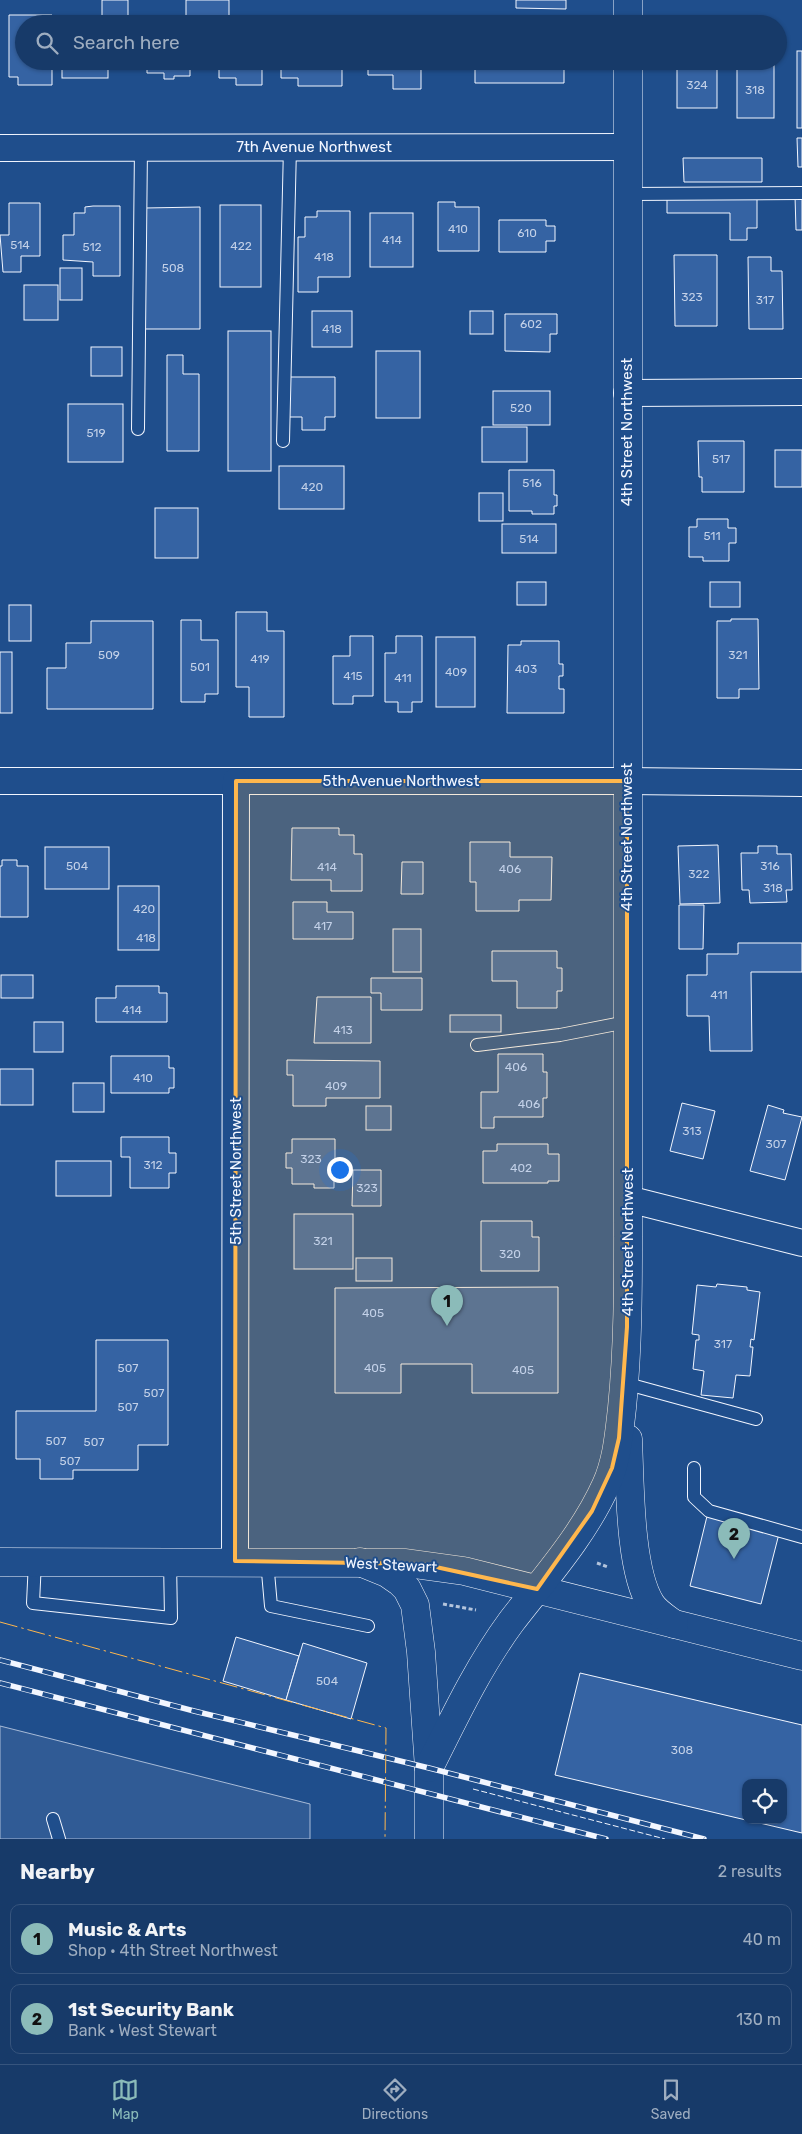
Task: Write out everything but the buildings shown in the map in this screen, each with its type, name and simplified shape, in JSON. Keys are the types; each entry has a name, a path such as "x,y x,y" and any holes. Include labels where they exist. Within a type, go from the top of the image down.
{"main road":[{"path":"628,0 628,15"},
{"name":"4th Street Northwest","path":"537,1590 579,1532 606,1485 619,1438 624,1383 628,1199 628,70"},
{"path":"624,1383 631,1506 637,1564 643,1587 651,1605 674,1624"},
{"name":"West Stewart","path":"0,1562 267,1561 406,1563 440,1567 802,1656"},
{"path":"360,1562 387,1573 400,1582 415,1605 420,1643 429,1768 429,1839"},
{"path":"429,1768 463,1700 490,1654 537,1590"}],"street":[{"name":"7th Avenue Northwest","path":"0,148 628,147"},
{"path":"627,393 802,392"},
{"name":"5th Avenue Northwest","path":"0,781 627,781 802,783"},
{"name":"5th Street Northwest","path":"235,1561 236,781"},
{"path":"628,1199 802,1243"}],"lane":[{"path":"138,429 141,147"},
{"path":"282,441 290,147"},
{"path":"628,194 802,193"},
{"path":"477,1045 560,1035 627,1022"},
{"path":"624,1383 756,1419"},
{"path":"694,1468 694,1497 709,1510 802,1537"},
{"path":"35,1561 33,1603 171,1618 170,1561"},
{"path":"267,1561 270,1606 368,1626"},
{"path":"53,1819 59,1839"}],"path":[{"path":"443,1604 476,1610"}],"highlighted area":[{"path":"236,781 627,781 627,1327 619,1438 612,1468 592,1511 537,1589 422,1564 235,1561"}],"shaded area":[{"path":"0,1726 310,1804 310,1839 0,1839"}],"railway":[{"path":"0,1660 194,1711 429,1768 704,1839"},
{"path":"0,1683 606,1839"}],"fence":[{"path":"473,1789 665,1839"}],"power":[{"path":"0,1622 386,1728 385,1839"}],"place":[{"name":"Music & Arts","path":"447,1326"},
{"name":"1st Security Bank","path":"734,1559"}]}
